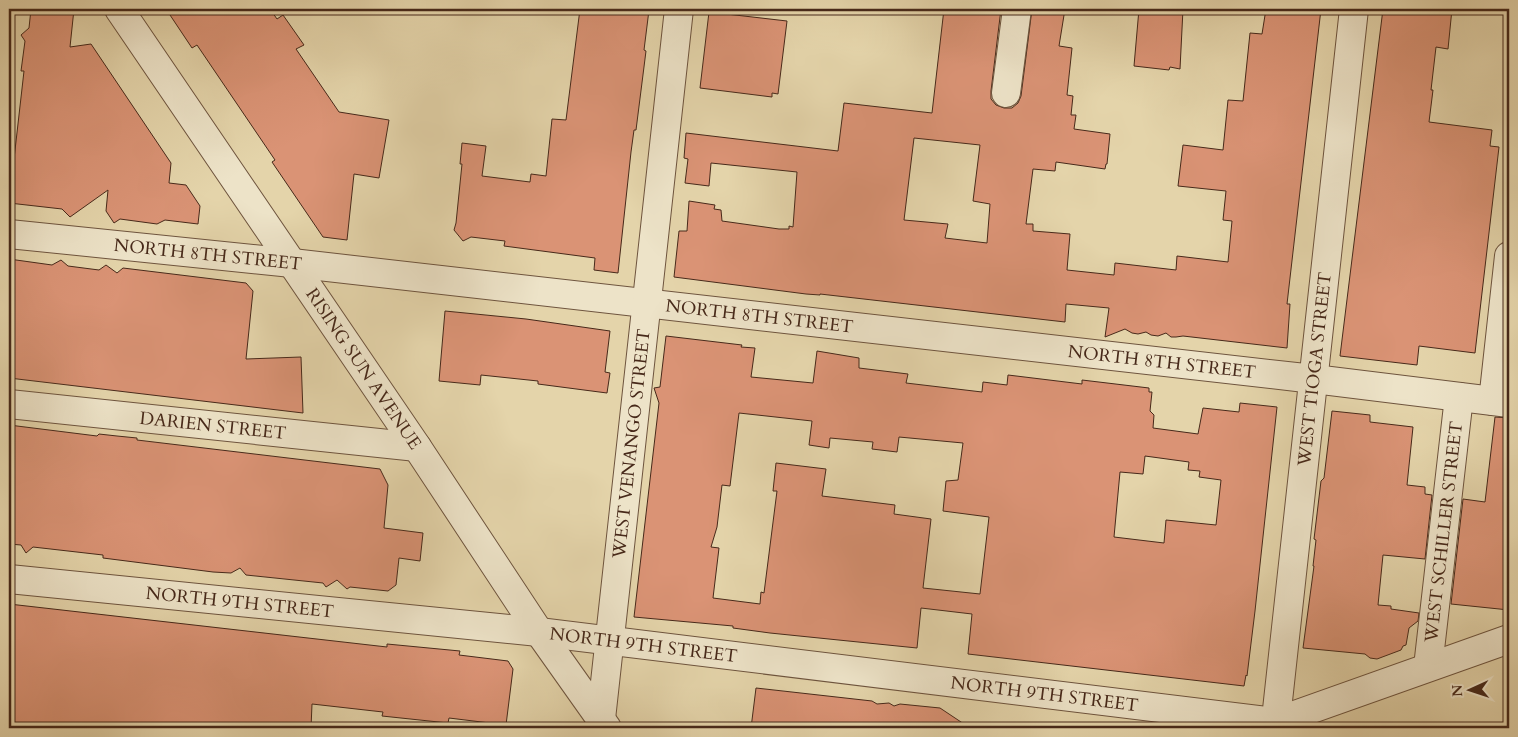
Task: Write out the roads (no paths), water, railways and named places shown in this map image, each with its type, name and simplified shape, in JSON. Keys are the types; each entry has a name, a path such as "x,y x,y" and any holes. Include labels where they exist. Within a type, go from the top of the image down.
{"street":[{"name":"RISING SUN AVENUE","path":"119,9 416,446 538,632 603,725"},
{"name":"WEST VENANGO STREET","path":"603,725 610,640 679,9"},
{"path":"1006,93 1017,9"},
{"name":"WEST TIOGA STREET","path":"1269,726 1314,379 1354,9"},
{"name":"NORTH 8TH STREET","path":"9,234 292,263 1501,402"},
{"path":"1501,402 1509,256"},
{"name":"WEST SCHILLER STREET","path":"1428,667 1459,397"},
{"name":"DARIEN STREET","path":"9,404 416,446"},
{"name":"NORTH 9TH STREET","path":"9,579 610,640 1269,726"},
{"path":"1269,726 1509,639"}]}
